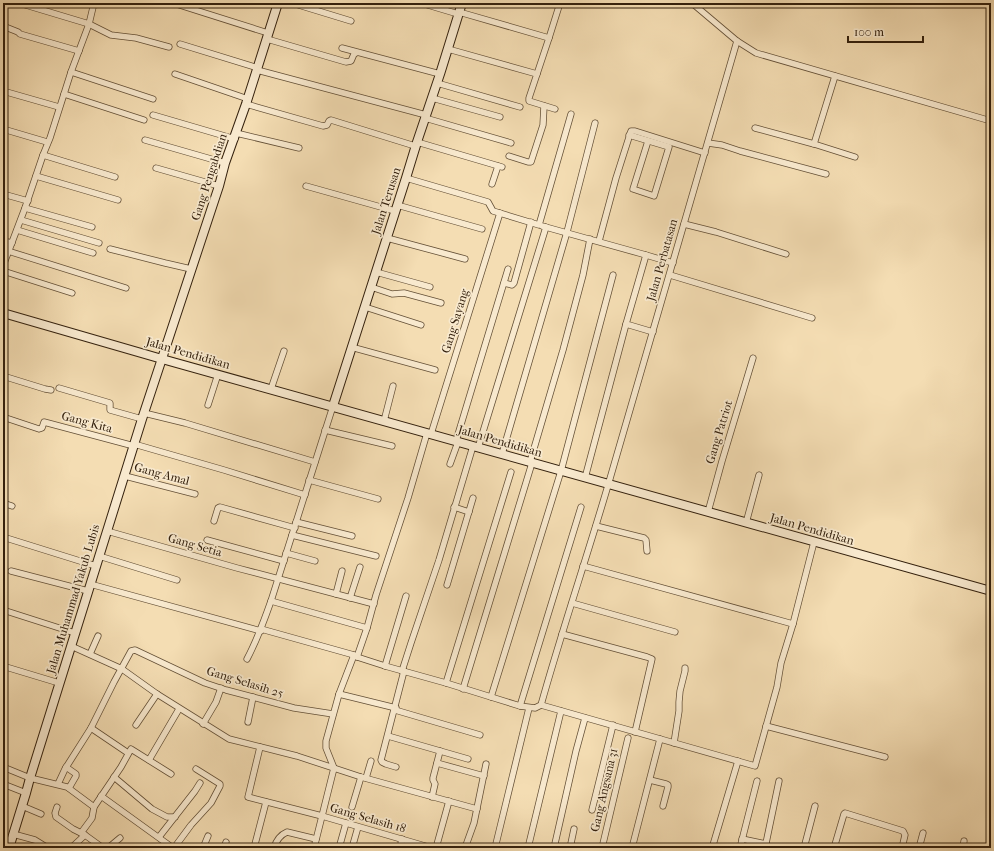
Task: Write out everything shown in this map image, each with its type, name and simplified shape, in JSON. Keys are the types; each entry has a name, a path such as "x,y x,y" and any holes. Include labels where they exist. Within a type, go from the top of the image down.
{"main road":[{"name":"Gang Pengabdian","path":"162,359 219,186 225,163 236,136 278,3"},
{"name":"Jalan Terusan","path":"332,406 462,3"},
{"name":"Jalan Pendidikan","path":"3,313 531,463 991,591"},
{"name":"Jalan Muhammad Yakub Lubis","path":"9,848 89,587 162,359"}],"street":[{"path":"19,3 89,24 111,35 136,38 169,47"},
{"path":"3,266 28,201 78,51 89,24 93,3"},
{"path":"173,3 346,62 351,61 356,52"},
{"path":"292,3 351,21"},
{"path":"421,3 549,38"},
{"path":"555,109 529,101 529,98 560,3"},
{"path":"692,3 737,41 756,53 991,121"},
{"path":"3,26 20,34 78,51"},
{"name":"Jalan Perbatasan","path":"541,705 596,526 737,41"},
{"path":"180,44 257,69 511,143"},
{"path":"342,48 440,74"},
{"path":"448,48 537,74"},
{"path":"71,72 153,99"},
{"path":"175,74 247,102 323,126 327,125 331,120 500,166 492,184"},
{"path":"813,144 835,76"},
{"path":"437,83 520,107"},
{"path":"3,91 59,107"},
{"path":"64,94 144,120"},
{"path":"432,98 500,117"},
{"path":"509,156 532,162 543,125 544,106"},
{"path":"539,225 571,114"},
{"path":"153,115 236,136 299,148"},
{"path":"502,454 567,232 595,123"},
{"path":"754,128 855,157"},
{"path":"3,129 48,142"},
{"path":"599,241 616,178 631,131 705,153"},
{"path":"629,135 669,147 654,196 633,189 648,141"},
{"path":"145,140 225,163"},
{"path":"708,143 722,145 826,174"},
{"path":"43,154 115,177"},
{"path":"156,168 219,186"},
{"path":"36,176 118,200"},
{"path":"406,178 488,202 493,211 673,263"},
{"path":"306,186 482,229"},
{"path":"3,194 28,201"},
{"path":"25,208 92,227"},
{"name":"Gang Sayang","path":"334,768 325,744 333,714 339,694 367,628 500,213"},
{"path":"21,220 99,244"},
{"path":"504,283 512,285 514,283 531,222"},
{"path":"684,224 716,232 786,254"},
{"path":"396,768 382,762 382,757 395,709 403,671 439,560 454,507 476,447 546,227"},
{"path":"17,230 93,254"},
{"path":"387,238 465,259"},
{"path":"463,689 531,463 563,350 583,275 590,239"},
{"path":"3,241 12,243"},
{"path":"110,249 175,265 178,263 192,267"},
{"path":"8,251 126,288"},
{"path":"585,478 646,254"},
{"path":"450,464 508,269"},
{"path":"3,271 72,293"},
{"path":"376,272 430,287"},
{"path":"491,698 561,471 612,275"},
{"path":"670,275 812,318"},
{"path":"371,287 392,294 404,293 441,303"},
{"path":"365,307 421,325"},
{"path":"626,324 653,332"},
{"path":"351,347 435,370"},
{"path":"271,389 284,351"},
{"name":"Gang Patriot","path":"708,512 753,358"},
{"path":"208,405 218,374"},
{"path":"3,376 51,390"},
{"path":"384,421 393,386"},
{"path":"59,388 110,403 110,410 185,422 315,462"},
{"path":"247,659 255,646 271,601 332,406"},
{"name":"Gang Kita","path":"3,417 39,429 42,428 44,422 134,445"},
{"path":"325,430 392,446"},
{"path":"134,445 224,470 305,495"},
{"path":"446,683 511,472"},
{"path":"746,523 759,475"},
{"name":"Gang Amal","path":"125,476 195,494"},
{"path":"309,480 378,499"},
{"path":"447,585 473,498"},
{"path":"3,503 12,506"},
{"path":"214,521 218,508 220,507 295,525 352,536"},
{"path":"454,507 469,512"},
{"path":"520,706 581,507"},
{"path":"596,526 644,538 646,540 647,551"},
{"name":"Gang Setia","path":"107,531 278,579 374,604"},
{"path":"292,535 376,556"},
{"path":"3,536 96,566"},
{"path":"207,540 284,561"},
{"path":"11,571 89,587 261,630 356,656 520,706 535,708 541,705 755,766 814,542"},
{"path":"286,553 315,561"},
{"path":"99,556 177,580"},
{"path":"583,566 793,624"},
{"path":"350,598 360,567"},
{"path":"336,594 342,571"},
{"path":"385,666 406,596"},
{"path":"271,601 367,628"},
{"path":"572,603 675,632"},
{"path":"3,610 75,633"},
{"path":"562,634 652,659 635,732"},
{"path":"90,654 98,636"},
{"path":"71,646 121,668 156,694 229,739 297,756 364,778 477,809"},
{"name":"Gang Selasih 25","path":"121,668 132,651 135,650 205,683 294,708 333,714"},
{"path":"6,667 60,683"},
{"path":"58,784 66,767 91,728 121,668"},
{"path":"674,743 679,711 680,691 685,668"},
{"path":"203,724 216,702 221,688"},
{"path":"136,725 156,694"},
{"path":"339,694 395,709 480,735"},
{"path":"248,722 253,697"},
{"path":"495,848 529,708"},
{"path":"149,760 179,709"},
{"path":"528,848 561,711"},
{"path":"554,848 585,718"},
{"path":"592,810 613,725"},
{"path":"766,726 885,757"},
{"path":"91,728 128,753"},
{"path":"388,736 468,759"},
{"name":"Gang Angsana 31","path":"602,848 628,738"},
{"path":"632,848 660,739"},
{"name":"Gang Selasih 18","path":"260,747 248,797 322,816 432,848"},
{"path":"71,848 83,834 92,818 94,807 121,767 131,749 171,774"},
{"path":"432,796 435,784 433,780 440,751"},
{"path":"352,807 371,761"},
{"path":"713,845 738,761"},
{"path":"437,763 484,776"},
{"path":"465,848 474,823 486,764"},
{"path":"3,767 30,778 67,787 94,807"},
{"path":"66,767 76,774 69,788"},
{"path":"314,848 334,768"},
{"path":"101,796 174,848 191,825 211,803 220,786 220,784 196,769"},
{"path":"114,777 152,809 167,817 175,818"},
{"path":"650,780 668,785 663,806"},
{"path":"740,848 757,781"},
{"path":"742,839 765,846 779,781"},
{"path":"159,837 175,818 200,783"},
{"path":"3,784 26,793"},
{"path":"436,848 449,801"},
{"path":"254,848 266,802"},
{"path":"22,806 41,814"},
{"path":"804,848 815,806"},
{"path":"57,807 55,813 56,817 103,848"},
{"path":"834,848 845,813 903,831 905,835 902,848"},
{"path":"340,848 346,823"},
{"path":"352,848 358,827"},
{"path":"570,848 574,830"},
{"path":"274,848 277,840 287,832 316,839"},
{"path":"919,848 923,833"},
{"path":"14,834 35,840 48,848"},
{"path":"203,848 208,836"},
{"path":"108,848 120,838"},
{"path":"400,848 402,839"},
{"path":"963,848 964,841"},
{"path":"3,845 9,848"}]}
